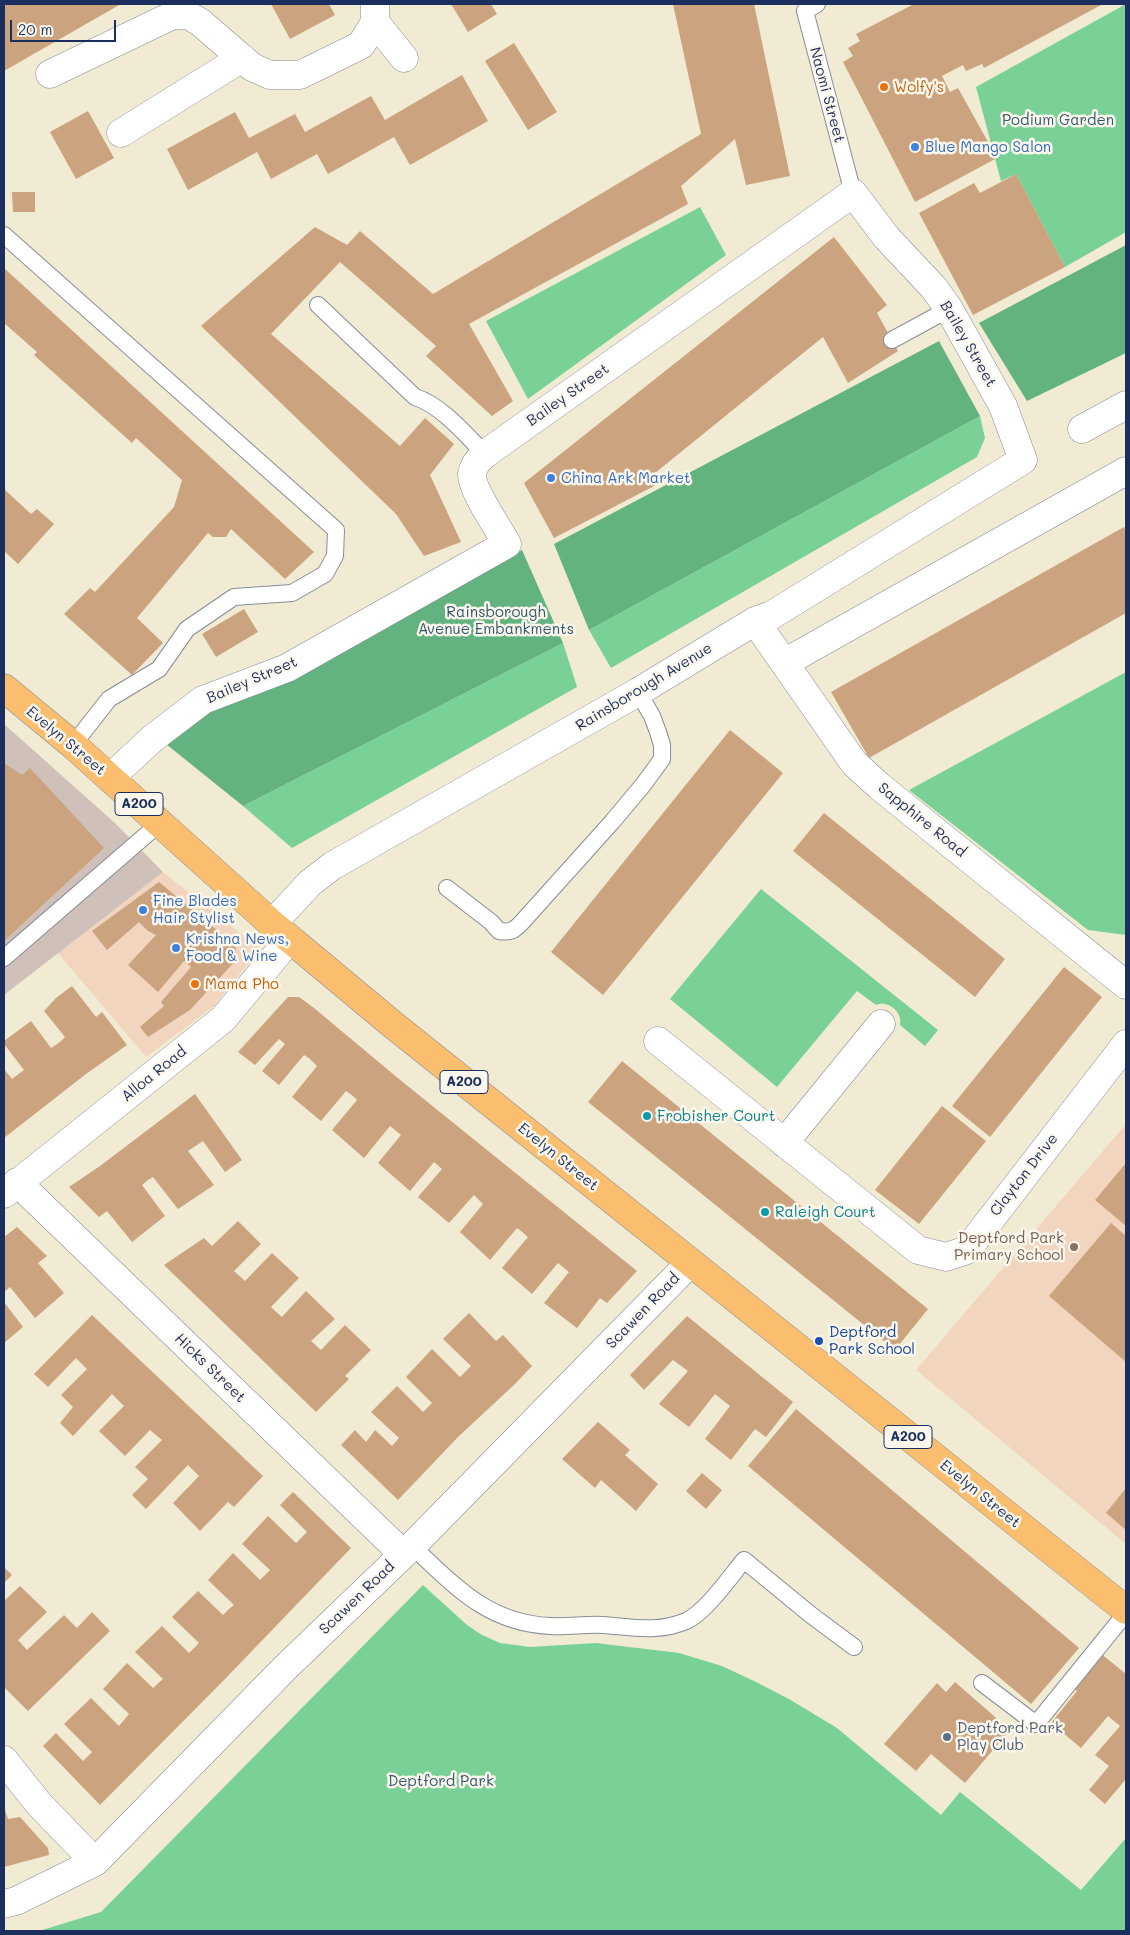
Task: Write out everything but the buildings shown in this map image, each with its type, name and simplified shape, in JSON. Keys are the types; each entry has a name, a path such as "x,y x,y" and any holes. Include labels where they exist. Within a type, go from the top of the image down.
{"main road":[{"name":"Evelyn Street","path":"4,688 73,745 281,932 413,1041 1126,1611"}],"street":[{"path":"375,13 404,58"},
{"path":"50,74 172,15 188,15 200,22 252,67 270,75 300,75 361,45 375,13"},
{"path":"121,133 242,58"},
{"name":"Bailey Street","path":"110,778 153,738 203,700 287,668 507,544 474,486 472,473 477,462 484,454 853,193 887,238 934,288 949,309 1003,406 1023,460"},
{"path":"1082,429 1126,404"},
{"name":"Rainsborough Avenue","path":"281,932 310,883 332,866 638,692 755,621 772,615 1023,460"},
{"path":"784,663 1126,471"},
{"name":"Sapphire Road","path":"755,621 854,763 887,792 1125,981"},
{"name":"Alloa Road","path":"11,1188 222,1020 281,932"},
{"path":"784,1143 881,1024"},
{"name":"Clayton Drive","path":"658,1041 918,1250 946,1257 967,1250 1126,1044"},
{"name":"Hicks Street","path":"11,1188 408,1550"},
{"name":"Scawen Road","path":"4,1904 16,1901 95,1862 286,1667 408,1550 690,1263"},
{"path":"4,1760 39,1804 95,1862"}],"lane":[{"name":"Naomi Street","path":"817,4 805,10 853,193"},
{"path":"4,235 336,530 335,556 325,574 292,593 234,597 187,629 159,669 109,699 73,745"},
{"path":"318,306 416,397 425,400 454,423 484,454"},
{"path":"892,340 949,309"},
{"path":"447,888 491,922 499,931 514,931 612,822 662,759 662,745 658,732 652,716 638,692"},
{"path":"4,958 160,823"},
{"path":"408,1550 476,1603 499,1616 524,1623 549,1626 602,1625 633,1629 661,1628 687,1621 700,1612 744,1560 811,1615 854,1647"},
{"path":"982,1683 1036,1724 1126,1611"}],"shaded area":[{"path":"4,724 115,823 163,872 4,995"},
{"path":"163,872 260,949 214,1006 146,1057 58,953"},
{"name":"Deptford Park Primary School","path":"1126,1124 1126,1544 916,1370"}],"green space":[{"name":"Podium Garden","path":"1126,4 1126,232 1065,267 1016,174 1001,181 976,87"},
{"path":"700,207 726,255 528,399 486,321"},
{"path":"1126,245 1126,353 1027,401 979,323"},
{"name":"Rainsborough Avenue Embankments","path":"939,341 980,416 589,630 554,544"},
{"path":"980,416 985,438 977,457 611,668 589,630"},
{"name":"Rainsborough Avenue Embankments","path":"522,550 563,643 243,806 166,744 210,709 281,680"},
{"path":"563,643 577,687 292,848 243,806"},
{"path":"1126,672 1126,935 1088,930 909,790"},
{"path":"761,889 938,1030 925,1046 900,1025 899,1016 894,1008 885,1004 876,1005 857,991 777,1087 670,999"},
{"name":"Deptford Park","path":"423,1585 467,1625 482,1635 500,1643 530,1647 596,1643 679,1653 722,1666 789,1699 837,1728 941,1815 960,1792 1081,1890 1126,1838 1126,1931 39,1931 101,1912"}],"place":[{"name":"Wolfy's","path":"884,87"},
{"name":"Blue Mango Salon","path":"915,147"},
{"name":"China Ark Market","path":"551,478"},
{"name":"Fine Blades Hair Stylist","path":"143,910"},
{"name":"Krishna News, Food & Wine","path":"176,948"},
{"name":"Mama Pho","path":"195,984"},
{"name":"Frobisher Court","path":"647,1116"},
{"name":"Raleigh Court","path":"765,1212"},
{"name":"Deptford Park Primary School","path":"1074,1247"},
{"name":"Deptford Park School","path":"819,1341"},
{"name":"Deptford Park Play Club","path":"947,1737"}]}
